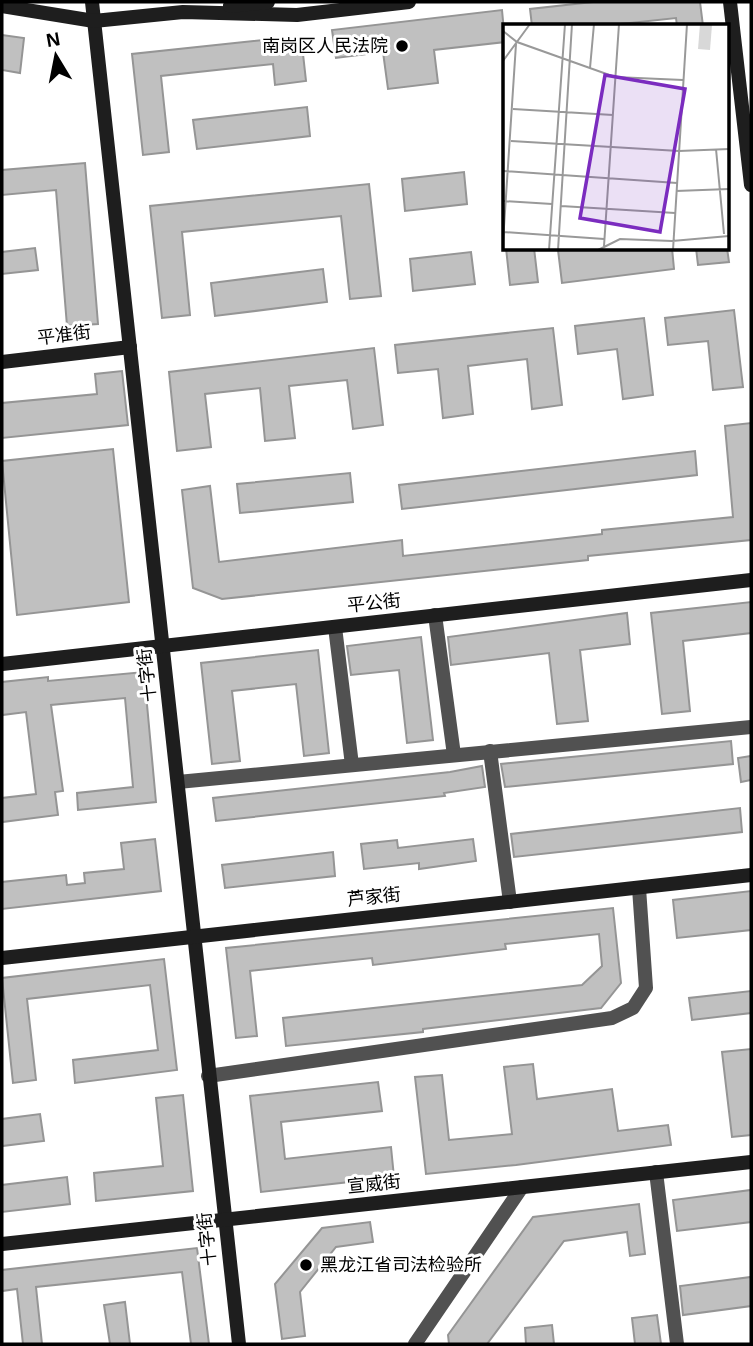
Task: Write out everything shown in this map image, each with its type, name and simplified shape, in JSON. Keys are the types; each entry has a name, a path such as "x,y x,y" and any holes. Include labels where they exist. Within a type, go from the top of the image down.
{"street":[{"name":"十字街","path":"92,2 239,1344"},
{"path":"2,6 94,21 268,2"},
{"path":"183,12 297,15 409,2"},
{"path":"730,2 751,185"},
{"name":"平准街","path":"2,362 131,347"},
{"name":"平公街","path":"2,664 751,580"},
{"path":"435,615 454,755"},
{"path":"335,627 352,765"},
{"path":"178,782 751,727"},
{"path":"490,751 510,902"},
{"name":"芦家街","path":"2,958 751,875"},
{"path":"208,1076 611,1018 634,1008 646,988 639,888"},
{"name":"宣威街","path":"2,1244 751,1162"},
{"path":"656,1172 677,1344"},
{"path":"415,1344 522,1187"}],"building":[{"path":"593,2 700,2 703,24 677,24 676,18 620,24 532,24 530,9"},
{"name":"南岗区人民法院","path":"502,10 503,42 434,50 438,83 388,89 383,52 336,58 332,30"},
{"path":"2,35 24,38 20,73 2,70"},
{"path":"301,36 306,81 275,85 273,64 161,76 169,152 143,155 132,54"},
{"path":"307,107 310,136 197,149 193,120"},
{"path":"85,163 98,324 67,326 56,190 2,195 2,170"},
{"path":"464,172 467,204 405,211 402,179"},
{"path":"369,184 381,296 350,299 341,216 182,232 190,315 162,318 150,206"},
{"path":"35,248 38,270 2,274 2,252"},
{"path":"506,250 534,250 538,282 510,285"},
{"path":"558,250 672,250 674,269 562,283"},
{"path":"696,250 727,250 729,262 698,265"},
{"path":"471,252 475,284 413,291 410,259"},
{"path":"323,269 327,302 215,316 211,283"},
{"path":"734,310 743,387 713,390 708,341 668,345 665,318"},
{"path":"644,318 653,395 623,399 617,349 578,354 575,326"},
{"path":"553,328 562,405 532,409 527,359 468,366 473,414 443,418 438,369 398,373 395,345"},
{"path":"374,348 383,425 353,429 347,380 289,386 295,438 265,441 260,388 205,394 211,447 177,451 169,372"},
{"path":"122,371 128,425 2,438 2,403 97,394 95,374"},
{"path":"751,423 751,540 588,556 588,560 222,599 193,588 182,490 210,486 219,562 402,540 403,556 602,534 602,530 733,517 725,426"},
{"path":"113,449 129,602 17,615 2,461"},
{"path":"695,451 697,475 402,509 399,485"},
{"path":"350,473 353,502 240,513 237,484"},
{"path":"751,602 751,633 683,641 690,711 662,714 651,613"},
{"path":"627,613 630,644 580,650 588,721 557,724 549,653 451,665 448,637"},
{"path":"421,637 433,740 407,743 399,670 351,675 347,646"},
{"path":"318,650 329,753 304,756 296,684 232,691 240,761 212,764 201,663"},
{"path":"144,672 156,802 78,810 77,793 133,787 125,698 51,705 63,791 55,792 58,815 2,822 2,798 36,794 26,712 2,715 2,682 48,677 48,681"},
{"path":"731,741 733,764 505,787 501,764"},
{"path":"751,756 751,780 741,782 738,758"},
{"path":"482,766 485,787 444,793 445,796 216,821 213,798 450,772"},
{"path":"740,808 742,832 514,857 511,834"},
{"path":"155,839 161,891 2,909 2,882 66,875 67,885 85,883 84,873 124,869 121,843"},
{"path":"473,839 476,861 419,869 419,863 364,869 361,844 397,840 398,848"},
{"path":"333,852 335,876 225,888 222,865"},
{"path":"751,891 751,930 677,938 673,900"},
{"path":"613,908 621,983 601,1008 423,1029 423,1032 286,1046 283,1018 582,985 602,966 599,934 505,944 506,949 373,965 372,958 250,971 257,1036 236,1038 226,948"},
{"path":"164,959 177,1070 75,1083 73,1060 158,1050 150,985 27,999 36,1080 13,1083 2,978"},
{"path":"751,991 751,1013 692,1020 689,998"},
{"path":"751,1049 751,1135 732,1137 722,1052"},
{"path":"533,1064 537,1099 612,1089 618,1131 668,1125 671,1145 426,1174 415,1077 442,1075 449,1140 512,1134 504,1067"},
{"path":"378,1082 382,1111 281,1122 285,1159 391,1147 394,1177 261,1192 250,1096"},
{"path":"183,1095 193,1191 96,1201 94,1173 163,1166 156,1098"},
{"path":"40,1114 44,1141 2,1146 2,1119"},
{"path":"67,1177 70,1204 2,1212 2,1185"},
{"path":"751,1190 751,1222 677,1231 673,1200"},
{"path":"639,1204 645,1254 630,1256 627,1232 564,1241 487,1344 449,1344 448,1335 533,1217"},
{"name":"黑龙江省司法检验所","path":"370,1222 373,1242 336,1247 300,1292 305,1336 282,1339 275,1284 322,1228"},
{"path":"197,1248 209,1344 191,1344 182,1272 36,1287 42,1344 23,1344 17,1289 2,1291 2,1270"},
{"path":"751,1277 751,1306 683,1315 680,1286"},
{"path":"125,1302 130,1344 110,1344 104,1305"},
{"path":"657,1315 661,1344 635,1344 632,1318"},
{"path":"552,1325 554,1344 526,1344 525,1328"}],"place":[{"name":"南岗区人民法院","path":"402,46"},
{"name":"黑龙江省司法检验所","path":"306,1265"}]}
